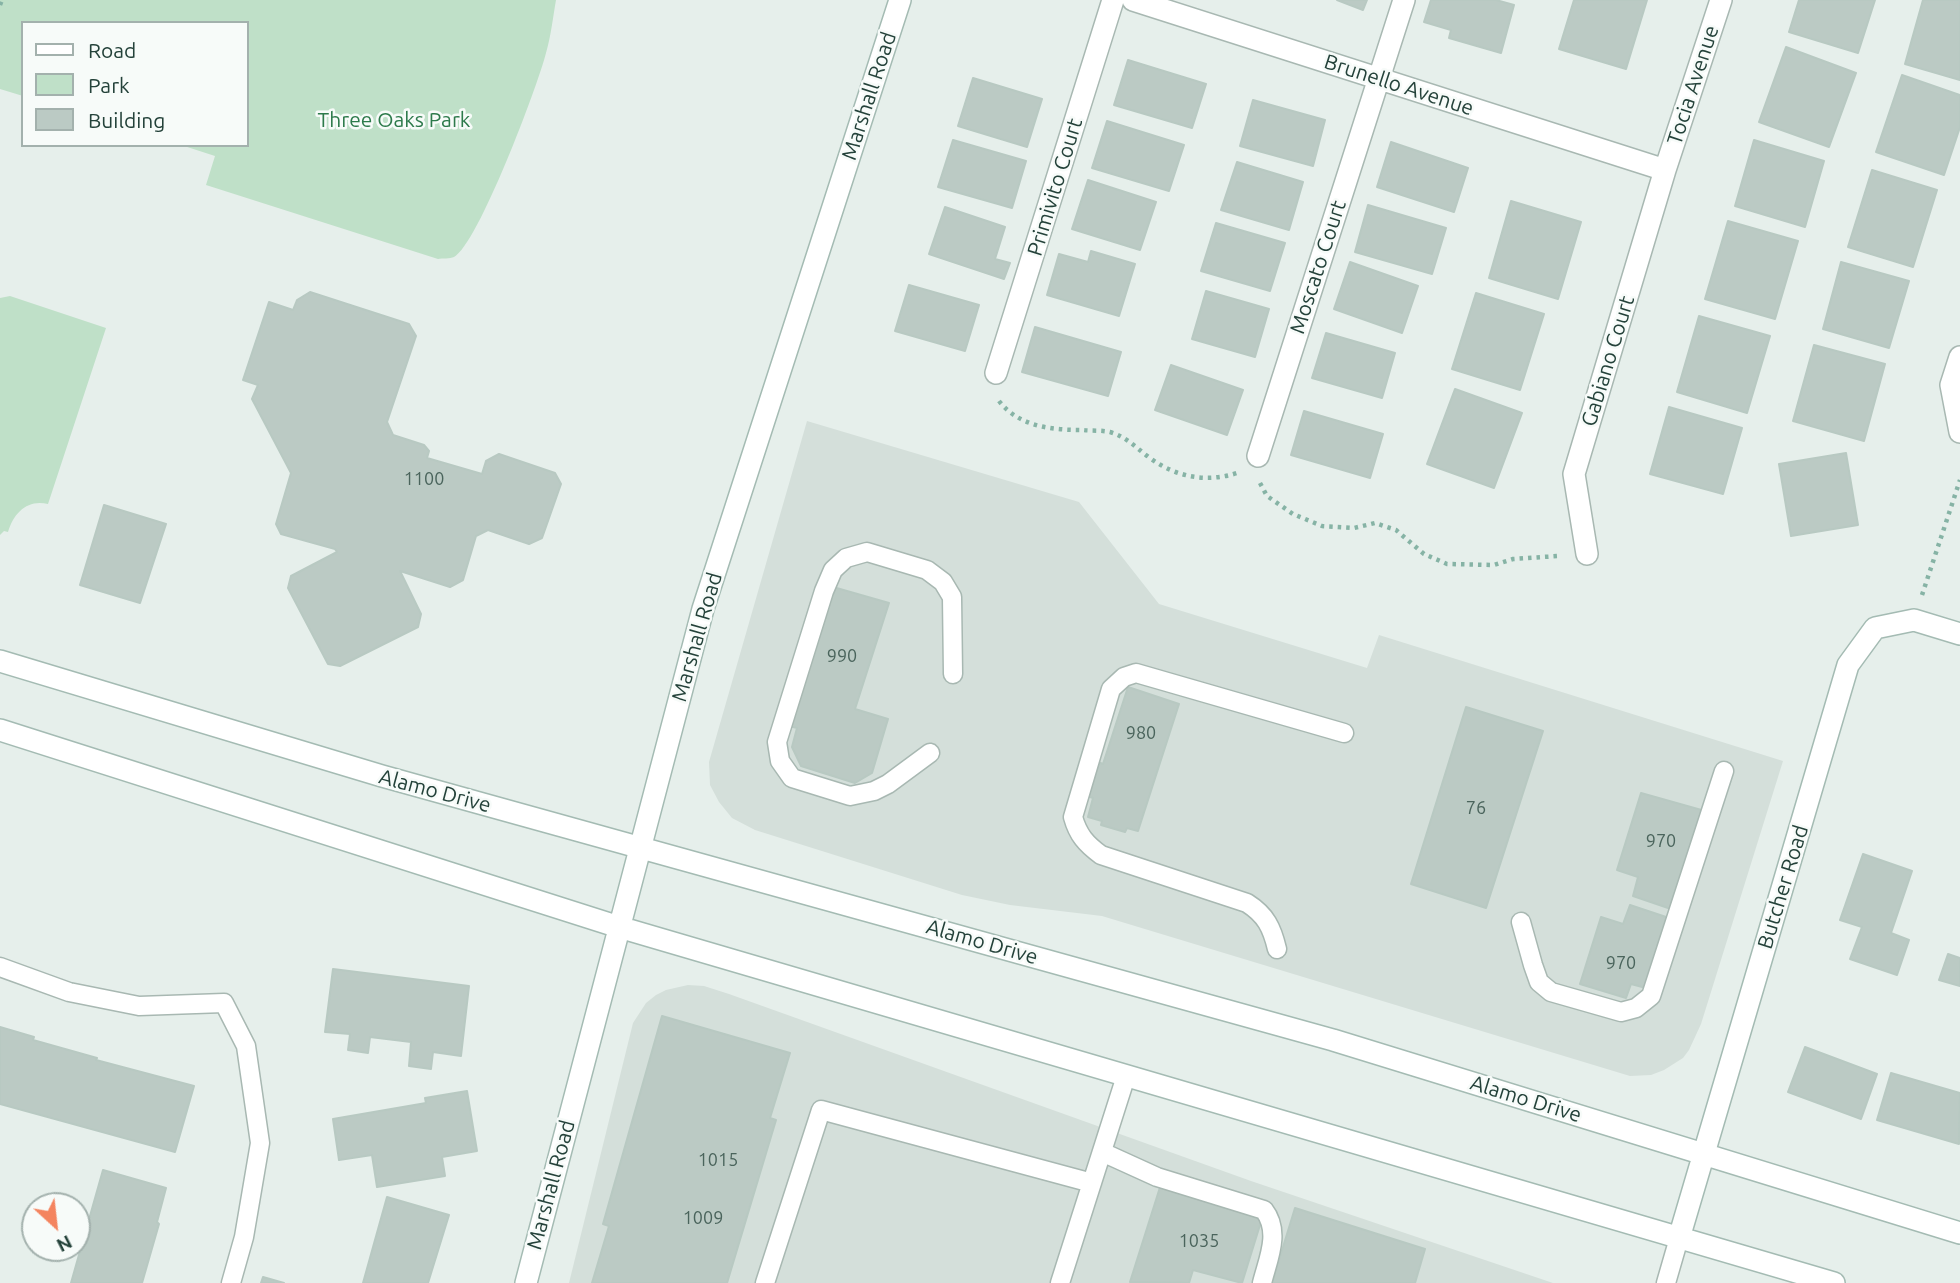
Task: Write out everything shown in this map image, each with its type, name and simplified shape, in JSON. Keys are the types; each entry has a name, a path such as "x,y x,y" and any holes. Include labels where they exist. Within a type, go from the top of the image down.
{"street":[{"name":"Marshall Road","path":"526,1283 703,609 901,0"},
{"name":"Primivito Court","path":"996,373 1113,0"},
{"name":"Brunello Avenue","path":"1133,0 1665,170"},
{"name":"Moscato Court","path":"1258,456 1404,0"},
{"name":"Tocia Avenue","path":"1665,170 1721,0"},
{"name":"Gabiano Court","path":"1587,554 1574,474 1665,170"},
{"path":"1960,357 1951,385 1960,432"},
{"name":"Butcher Road","path":"1679,1238 1848,665 1875,628 1914,620 1960,634"},
{"name":"Alamo Drive","path":"0,661 382,776 1334,1040 1960,1233"},
{"path":"0,730 619,927 1834,1283"}],"lane":[{"path":"930,753 888,784 874,791 850,796 792,778 780,761 777,742 833,570 846,558 867,552 927,570 943,582 952,597 953,674"},
{"path":"1277,949 1268,920 1259,910 1247,903 1101,855 1086,844 1077,831 1073,817 1111,689 1124,677 1136,673 1344,733"},
{"path":"1521,922 1539,982 1551,992 1621,1012 1636,1008 1651,996 1724,771"},
{"path":"0,967 69,992 139,1006 224,1003 246,1046 260,1143 244,1237 231,1283"},
{"path":"1060,1283 1126,1076"},
{"path":"765,1283 821,1110 1092,1183"},
{"path":"1102,1152 1157,1177 1264,1210 1274,1234 1262,1283"},
{"path":"1666,1283 1679,1238"}],"path":[{"path":"0,5 2,0"},
{"path":"996,373 999,402 1015,417 1056,430 1107,431 1121,436 1150,459 1179,474 1201,479 1224,477 1243,471 1258,456"},
{"path":"1258,456 1258,481 1267,496 1293,514 1322,526 1354,528 1375,523 1396,530 1424,554 1447,564 1494,565 1513,559 1587,554"},
{"path":"1914,620 1960,480"}],"shaded area":[{"path":"807,421 1079,502 1159,604 1367,668 1379,635 1783,761 1701,1024 1689,1050 1683,1058 1664,1070 1651,1075 1630,1076 1102,916 1010,905 962,895 755,830 732,818 710,785 709,762"},
{"path":"688,985 704,986 729,994 1251,1181 1553,1283 569,1283 633,1023 646,1003 656,995"}],"green space":[{"name":"Three Oaks Park","path":"0,0 556,0 541,70 520,128 477,225 465,246 450,258 438,259 206,185 215,156 187,147 248,147 248,21 21,21 21,95 0,89"},
{"path":"10,296 106,328 48,504 28,505 14,518 8,532 4,531 0,535 0,298"}],"building":[{"path":"1337,0 1367,0 1363,10"},
{"path":"1431,0 1496,0 1514,5 1501,53 1449,38 1451,30 1424,22"},
{"path":"1574,0 1647,0 1626,69 1559,49"},
{"path":"1799,0 1875,0 1858,53 1789,32"},
{"path":"1923,0 1960,0 1960,80 1905,64"},
{"path":"1786,47 1856,73 1829,147 1759,122"},
{"path":"1128,60 1206,84 1192,128 1114,105"},
{"path":"1902,75 1960,95 1960,127 1944,175 1876,152"},
{"path":"973,78 1042,99 1027,147 958,126"},
{"path":"1253,100 1325,120 1313,166 1240,146"},
{"path":"1107,121 1184,145 1169,191 1092,168"},
{"path":"953,140 1026,161 1012,208 938,187"},
{"path":"1754,140 1824,161 1805,227 1735,206"},
{"path":"1391,142 1468,168 1454,212 1377,187"},
{"path":"1237,162 1303,182 1289,230 1221,210"},
{"path":"1872,170 1937,190 1913,267 1848,247"},
{"path":"1088,180 1156,202 1140,250 1072,229"},
{"path":"1511,201 1581,222 1558,299 1489,278"},
{"path":"1368,205 1446,228 1432,274 1355,252"},
{"path":"945,207 1005,227 995,259 1010,263 1004,279 929,254"},
{"path":"1728,221 1798,241 1775,319 1705,299"},
{"path":"1216,223 1285,243 1270,291 1201,271"},
{"path":"1091,251 1135,264 1119,316 1047,295 1059,254 1088,262"},
{"path":"1350,262 1418,286 1402,333 1334,309"},
{"path":"1841,262 1909,281 1889,348 1823,329"},
{"path":"909,285 979,305 965,351 895,331"},
{"path":"1206,291 1269,309 1255,357 1192,339"},
{"path":"310,292 409,324 416,336 387,422 393,435 424,445 429,451 427,458 482,474 486,461 499,454 555,473 561,484 542,538 529,544 488,530 476,536 463,580 450,587 400,571 421,614 418,627 340,666 328,664 288,588 291,576 337,552 335,549 281,534 276,524 291,473 252,399 258,385 243,380 269,302 293,310 297,300"},
{"path":"1476,293 1544,314 1520,390 1452,369"},
{"path":"1699,316 1770,336 1747,413 1677,392"},
{"path":"1035,327 1121,352 1108,396 1022,372"},
{"path":"1326,333 1395,353 1382,398 1312,378"},
{"path":"1814,345 1885,364 1864,441 1793,421"},
{"path":"1171,365 1243,390 1227,435 1155,410"},
{"path":"1455,389 1522,413 1494,488 1427,464"},
{"path":"1669,407 1742,428 1723,494 1650,474"},
{"path":"1304,411 1383,434 1370,478 1291,455"},
{"path":"1846,453 1858,525 1791,536 1779,464"},
{"path":"104,505 166,524 140,603 80,585"},
{"path":"833,587 889,603 855,709 888,719 872,773 855,783 801,766 792,747 797,728 789,726"},
{"path":"1128,687 1179,704 1138,831 1127,828 1125,832 1101,825 1102,821 1088,817 1093,798 1087,796 1098,762 1103,764"},
{"path":"1466,707 1543,731 1486,908 1411,884"},
{"path":"1641,793 1705,811 1674,910 1633,896 1638,877 1617,870"},
{"path":"1863,854 1912,871 1891,933 1909,940 1897,975 1850,959 1862,927 1840,920"},
{"path":"1630,905 1672,919 1646,988 1631,984 1626,998 1580,984 1601,917 1623,924"},
{"path":"1948,954 1960,958 1960,986 1939,980"},
{"path":"333,969 469,986 461,1056 433,1052 431,1069 409,1066 411,1042 370,1037 368,1053 348,1050 350,1034 325,1032"},
{"path":"662,1016 790,1053 770,1118 776,1120 727,1283 592,1283 609,1226 603,1224"},
{"path":"0,1027 34,1037 33,1040 97,1058 96,1060 194,1086 175,1152 0,1104"},
{"path":"1805,1047 1877,1074 1861,1119 1788,1092"},
{"path":"1891,1073 1960,1093 1959,1144 1877,1120"},
{"path":"467,1091 477,1151 442,1157 445,1176 377,1187 372,1155 339,1160 333,1119 426,1103 425,1098"},
{"path":"103,1170 166,1188 142,1283 71,1283 77,1262 91,1262 91,1212"},
{"path":"1162,1181 1264,1212 1242,1283 1193,1270 1189,1283 1130,1282"},
{"path":"387,1197 449,1215 428,1283 363,1283"},
{"path":"1295,1208 1425,1249 1415,1283 1272,1283"},
{"path":"263,1277 284,1283 261,1283"}]}
